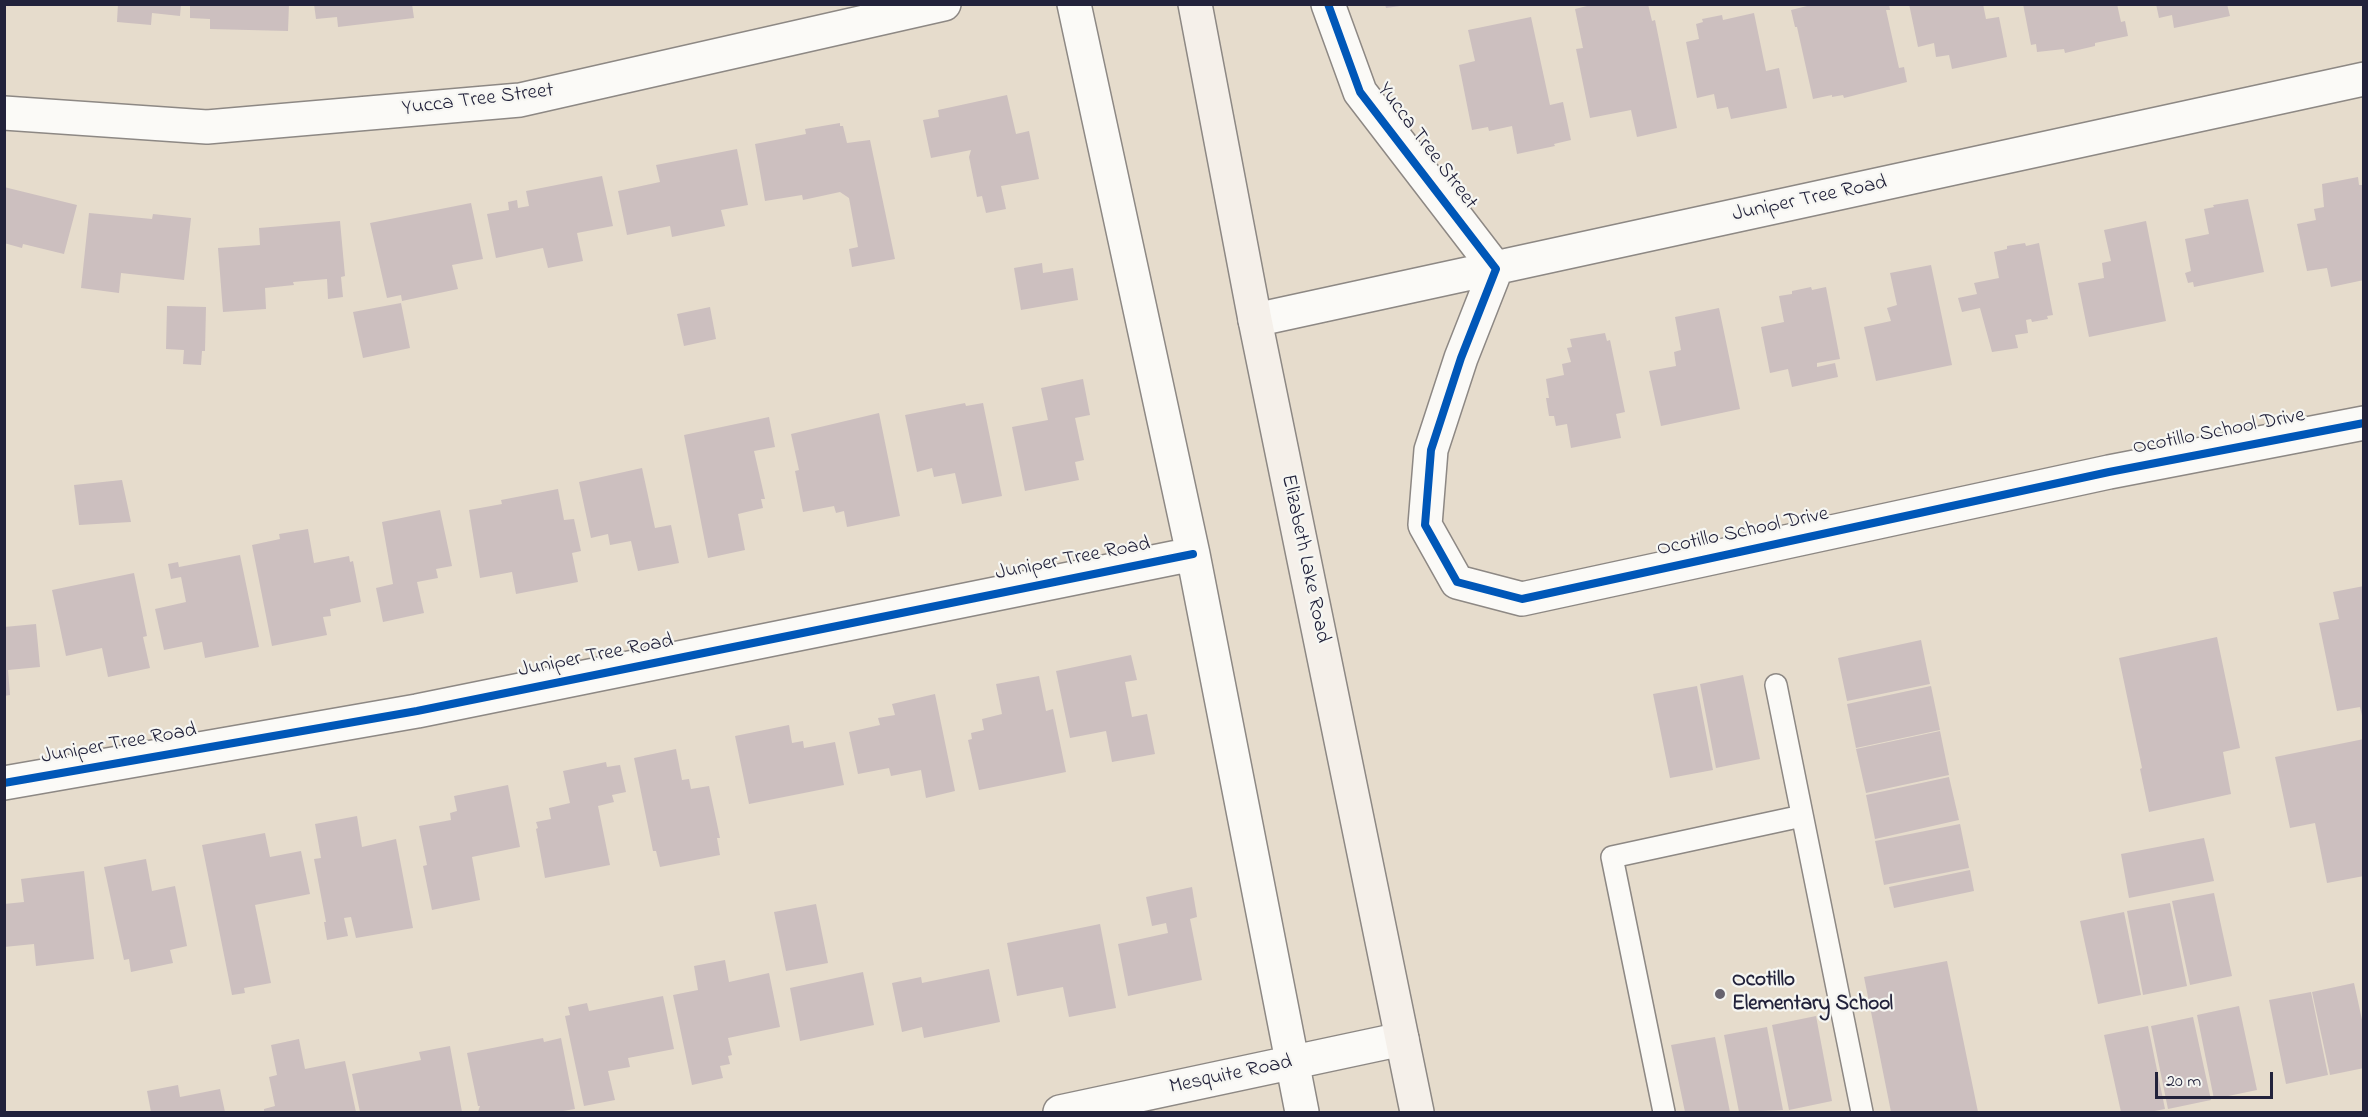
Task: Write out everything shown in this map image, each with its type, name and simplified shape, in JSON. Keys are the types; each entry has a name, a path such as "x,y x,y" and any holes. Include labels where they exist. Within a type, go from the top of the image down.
{"main road":[{"name":"Elizabeth Lake Road","path":"1195,4 1255,320 1417,1113"}],"street":[{"name":"Yucca Tree Street","path":"4,113 207,127 520,100 944,4"},
{"path":"1074,4 1193,554 1302,1113"},
{"name":"Yucca Tree Street","path":"1328,4 1360,92 1496,269"},
{"name":"Juniper Tree Road","path":"1255,320 2364,79"},
{"name":"Ocotillo School Drive","path":"1496,269 1461,358 1431,450 1425,525 1457,582 1522,599 2109,472 2364,423"},
{"name":"Juniper Tree Road","path":"4,783 417,711 1193,554"},
{"name":"Mesquite Road","path":"1060,1113 1402,1039"}],"lane":[{"path":"1776,685 1862,1113"},
{"path":"1664,1113 1612,857 1802,816"}],"building":[{"path":"118,4 181,4 180,16 152,13 151,25 117,22"},
{"path":"190,4 289,4 288,31 210,29 210,19 190,18"},
{"path":"314,4 412,4 414,18 338,27 337,17 316,19"},
{"path":"1385,4 1400,4 1400,6 1386,8"},
{"path":"1595,4 1648,4 1652,21 1655,20 1677,128 1637,137 1631,110 1590,118 1576,49 1583,48 1575,9"},
{"path":"1815,4 1889,4 1890,10 1886,10 1899,68 1904,67 1907,82 1844,98 1843,95 1832,97 1832,95 1813,99 1791,10"},
{"path":"1909,4 1983,4 1986,19 1999,17 2007,57 1952,69 1949,55 1936,57 1934,43 1918,47"},
{"path":"2023,4 2117,4 2121,22 2125,21 2128,36 2095,43 2095,46 2065,53 2064,49 2037,52 2036,44 2031,45"},
{"path":"2156,4 2227,4 2230,16 2174,28 2172,15 2159,18"},
{"path":"1754,13 1766,71 1779,68 1787,108 1731,119 1728,107 1717,109 1714,94 1697,98 1686,42 1699,39 1696,24 1703,22 1702,19 1722,15 1723,20"},
{"path":"1531,17 1550,105 1563,102 1571,140 1517,154 1512,126 1489,131 1488,127 1472,130 1459,65 1475,61 1468,30"},
{"path":"1007,95 1016,134 1029,131 1039,179 1001,186 1006,209 986,213 982,196 977,197 969,157 971,150 931,158 923,120 939,117 938,110"},
{"path":"840,123 840,126 843,126 847,143 870,140 895,259 852,267 849,249 858,247 849,198 840,192 803,200 802,195 765,201 755,144 806,134 805,129"},
{"path":"737,149 748,205 721,210 725,226 672,237 670,226 627,235 618,191 660,182 656,165"},
{"path":"602,176 613,226 577,233 583,261 548,268 543,248 496,258 487,214 509,210 508,202 517,200 518,208 529,206 526,191"},
{"path":"2358,177 2359,185 2364,185 2364,280 2331,287 2327,268 2307,271 2297,224 2316,220 2314,209 2324,207 2322,184"},
{"path":"4,187 77,205 64,254 23,244 22,248 4,243"},
{"path":"2248,199 2264,272 2194,287 2193,282 2188,283 2185,273 2191,271 2185,239 2209,234 2204,209 2214,207 2213,205"},
{"path":"471,203 483,259 452,265 458,289 402,301 401,295 387,298 370,223"},
{"path":"89,213 152,219 153,214 191,218 184,280 121,273 119,293 81,288"},
{"path":"340,221 345,276 341,277 343,297 328,299 327,279 293,282 294,285 265,288 266,309 223,312 218,248 260,245 259,228"},
{"path":"2146,221 2166,321 2089,337 2078,283 2104,278 2102,263 2111,261 2104,230"},
{"path":"2025,243 2026,246 2039,243 2053,315 2047,316 2048,319 2032,322 2031,319 2026,320 2028,333 2015,335 2018,348 1992,352 1980,308 1962,312 1958,298 1977,294 1974,283 1999,278 1994,252 2007,249 2007,246"},
{"path":"1042,263 1043,273 1073,268 1078,300 1021,310 1014,268"},
{"path":"1931,265 1952,365 1876,381 1864,327 1891,321 1887,308 1897,305 1890,273"},
{"path":"1811,287 1812,290 1826,287 1840,359 1817,363 1817,367 1835,363 1838,377 1792,387 1788,369 1770,373 1761,327 1784,322 1779,296"},
{"path":"401,303 410,348 363,358 353,312"},
{"path":"167,306 206,307 205,351 202,351 201,365 183,364 184,350 166,349"},
{"path":"710,307 716,339 684,346 677,314"},
{"path":"1719,308 1740,409 1661,426 1649,371 1676,366 1674,352 1681,350 1675,317"},
{"path":"1605,333 1607,341 1610,340 1625,412 1616,414 1621,438 1571,448 1567,424 1556,426 1554,416 1549,416 1546,379 1564,375 1562,364 1571,362 1567,348 1572,347 1570,339"},
{"path":"1083,379 1090,415 1075,418 1084,460 1075,462 1079,480 1025,491 1012,427 1048,420 1041,388"},
{"path":"965,403 966,406 983,403 1002,496 962,504 955,473 934,477 932,468 917,472 905,415"},
{"path":"879,413 900,516 847,527 844,511 836,513 834,506 803,512 795,471 799,470 791,434"},
{"path":"769,417 775,447 754,451 765,499 761,499 763,508 738,514 745,550 708,558 684,435"},
{"path":"642,468 655,528 671,525 679,563 638,571 631,541 610,545 608,534 591,538 579,482"},
{"path":"122,480 131,522 79,525 74,485"},
{"path":"558,489 564,520 574,519 581,551 572,553 578,582 516,594 512,572 480,578 469,510 502,504 501,500"},
{"path":"440,510 452,566 436,569 438,578 417,582 424,613 383,622 376,588 393,584 382,522"},
{"path":"308,529 314,563 349,556 350,562 353,561 361,602 330,609 331,616 323,617 327,635 272,646 252,545 280,539 279,534"},
{"path":"240,555 259,647 205,658 202,642 164,650 155,609 186,602 181,577 171,579 168,564 178,562 179,567"},
{"path":"134,573 147,636 143,637 150,668 108,677 102,648 66,656 52,590"},
{"path":"2364,586 2363,720 2360,707 2337,711 2319,623 2339,619 2333,592"},
{"path":"36,624 40,667 8,670 10,695 4,696 4,627"},
{"path":"2217,637 2240,748 2223,752 2231,794 2149,812 2119,658"},
{"path":"1921,640 1930,684 1847,701 1838,658"},
{"path":"1131,655 1137,680 1125,682 1132,717 1147,714 1155,754 1112,762 1106,731 1070,738 1056,671"},
{"path":"1743,675 1760,759 1716,768 1700,684"},
{"path":"1039,676 1046,711 1053,709 1066,772 979,790 968,740 972,739 971,733 984,730 982,719 1002,714 996,684"},
{"path":"1697,686 1713,770 1670,778 1653,694"},
{"path":"1931,686 1940,730 1856,748 1847,704"},
{"path":"935,694 955,791 926,798 921,770 891,776 889,768 858,774 849,732 880,725 878,718 895,715 892,704"},
{"path":"789,725 792,743 803,741 804,748 835,742 844,785 749,804 735,736"},
{"path":"1940,731 1949,775 1866,793 1856,749"},
{"path":"2364,739 2364,876 2327,883 2315,823 2290,828 2275,757"},
{"path":"676,749 682,780 689,779 691,789 709,786 720,838 717,838 720,855 660,867 656,851 653,851 634,758"},
{"path":"606,762 607,767 620,765 626,792 612,795 614,802 598,806 610,865 545,878 536,822 551,819 549,808 570,803 563,771"},
{"path":"1949,777 1959,820 1875,839 1866,795"},
{"path":"508,785 520,847 472,857 480,900 432,910 423,866 427,865 419,826 451,820 450,813 457,811 454,796"},
{"path":"357,816 362,847 396,839 413,928 356,938 351,917 344,918 348,936 327,940 324,922 326,922 314,859 321,858 315,824"},
{"path":"1960,824 1969,868 1884,885 1875,841"},
{"path":"265,833 270,857 301,851 310,894 255,905 271,983 244,988 245,993 232,995 202,845"},
{"path":"2204,838 2214,881 2129,898 2121,854"},
{"path":"146,859 152,891 175,886 187,946 170,950 173,963 131,972 129,959 124,960 104,867"},
{"path":"1970,870 1974,891 1894,908 1889,887"},
{"path":"84,871 94,959 36,966 34,944 4,947 4,904 24,902 21,879"},
{"path":"1192,887 1197,917 1190,919 1202,980 1128,996 1118,944 1168,933 1166,923 1152,926 1146,897"},
{"path":"2214,893 2232,976 2190,985 2172,901"},
{"path":"2170,903 2187,986 2143,995 2127,911"},
{"path":"816,904 828,963 786,971 774,912"},
{"path":"2124,912 2141,995 2098,1004 2080,921"},
{"path":"1100,924 1116,1008 1069,1017 1063,987 1017,996 1007,943"},
{"path":"725,960 729,982 769,973 780,1027 728,1038 732,1055 728,1056 730,1064 720,1066 723,1078 692,1085 673,995 698,990 694,966"},
{"path":"1947,961 1978,1112 1891,1112 1864,977"},
{"path":"989,969 1000,1022 924,1038 922,1027 902,1032 892,983 921,977 922,983"},
{"path":"863,972 874,1025 800,1041 790,988"},
{"path":"2354,983 2364,1029 2364,1068 2330,1075 2312,992"},
{"path":"2311,992 2328,1075 2286,1084 2269,1000"},
{"path":"663,996 674,1049 628,1058 630,1067 608,1071 615,1100 584,1106 565,1016 570,1015 568,1007 587,1003 589,1011"},
{"path":"2239,1006 2257,1090 2214,1099 2197,1015"},
{"path":"1816,1016 1832,1101 1789,1110 1772,1025"},
{"path":"2193,1017 2211,1100 2168,1109 2151,1026"},
{"path":"2148,1026 2165,1109 2149,1112 2121,1112 2104,1035"},
{"path":"1767,1027 1783,1110 1739,1112 1724,1035"},
{"path":"1715,1037 1730,1112 1685,1112 1671,1045"},
{"path":"543,1038 544,1042 561,1038 575,1109 557,1112 478,1112 480,1106 478,1106 467,1053"},
{"path":"299,1039 305,1069 345,1061 356,1112 264,1112 264,1109 275,1106 269,1077 277,1075 271,1045"},
{"path":"450,1046 462,1112 360,1112 352,1074 421,1060 419,1052"},
{"path":"178,1085 180,1097 220,1089 225,1112 151,1112 147,1091"}],"cycle path":[{"path":"1328,4 1360,92 1496,269 1461,358 1431,450 1425,525 1457,582 1522,599 2109,472 2364,423"},
{"path":"4,783 417,711 1193,554"}],"place":[{"name":"Ocotillo Elementary School","path":"1720,994"}]}
